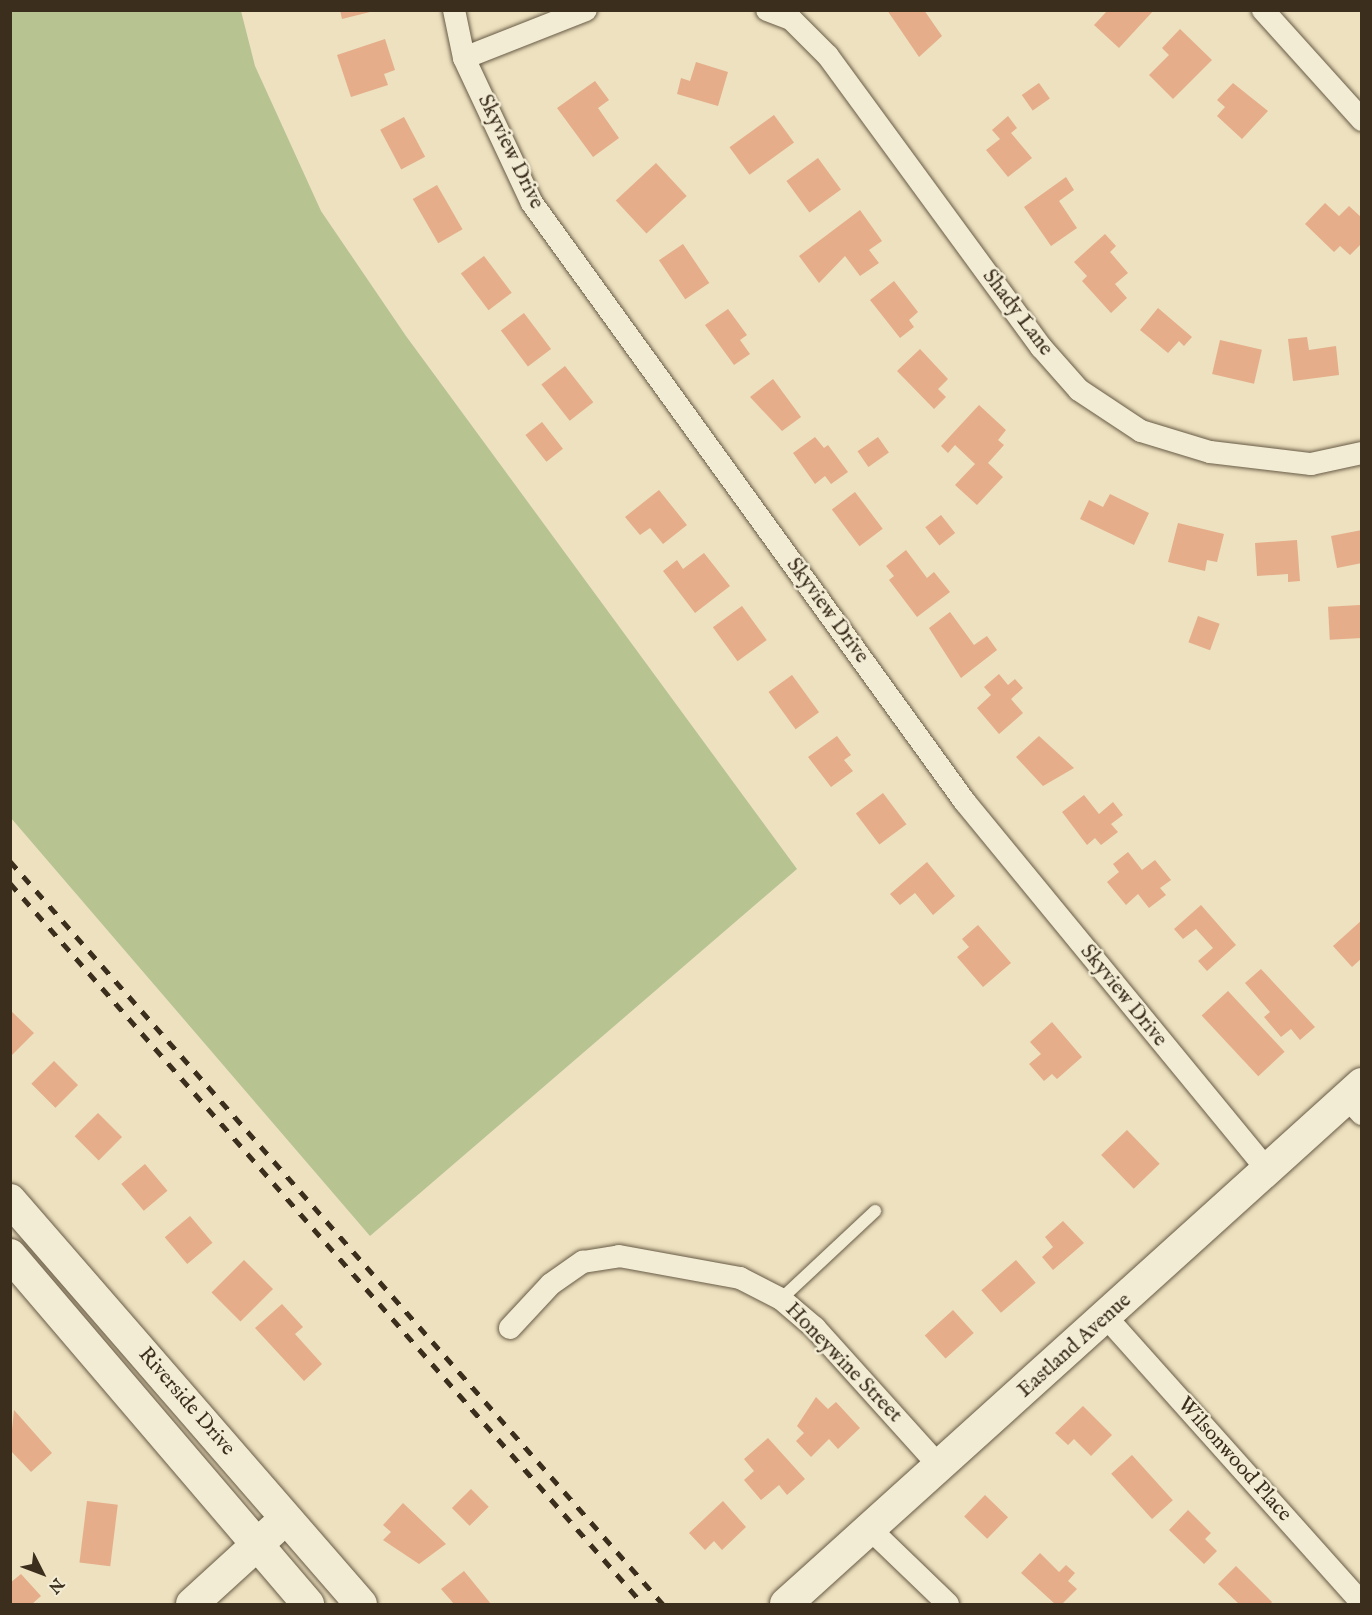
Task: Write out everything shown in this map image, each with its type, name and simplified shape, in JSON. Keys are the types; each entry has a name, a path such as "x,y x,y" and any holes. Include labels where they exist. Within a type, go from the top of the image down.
{"street":[{"name":"Skyview Drive","path":"454,10 464,58 532,202 965,802 1267,1170"},
{"path":"464,58 586,10"},
{"name":"Shady Lane","path":"767,10 791,19 828,56 1041,347 1079,390 1141,431 1210,452 1311,464 1362,453"},
{"path":"1263,10 1362,120"},
{"name":"Eastland Avenue","path":"786,1605 1107,1318 1267,1170 1357,1099"},
{"name":"Riverside Drive","path":"10,1200 361,1605"},
{"name":"Honeywine Street","path":"510,1328 551,1284 583,1262 619,1256 730,1275 781,1299 815,1328 940,1467"},
{"name":"Riverside Drive","path":"11,1258 308,1605"},
{"name":"Wilsonwood Place","path":"1107,1318 1362,1603"},
{"path":"192,1605 287,1518"},
{"path":"870,1529 948,1605"}],"lane":[{"path":"781,1299 875,1210"}],"green space":[{"path":"10,11 241,11 255,66 321,211 406,336 797,869 370,1236 11,818"}],"building":[{"path":"340,10 374,10 374,11 342,19"},
{"path":"887,10 924,10 942,36 919,57"},
{"path":"1108,10 1154,10 1119,48 1094,25"},
{"path":"1180,29 1212,60 1173,99 1149,75 1169,55 1162,48"},
{"path":"385,39 395,70 384,74 388,85 351,97 337,55"},
{"path":"696,62 728,72 718,106 677,94 681,78 690,81"},
{"path":"595,81 609,100 598,108 619,138 593,157 557,108"},
{"path":"1039,83 1050,99 1033,111 1022,95"},
{"path":"1233,83 1268,111 1242,139 1217,116 1225,107 1217,100"},
{"path":"774,115 794,143 749,175 730,147"},
{"path":"1008,116 1017,128 1011,133 1032,158 1008,177 986,150 1000,139 992,130"},
{"path":"404,117 425,157 401,169 380,130"},
{"path":"818,158 841,190 809,212 786,181"},
{"path":"656,163 687,196 646,233 616,201"},
{"path":"1066,177 1074,190 1059,201 1077,228 1051,246 1024,207"},
{"path":"437,185 462,229 438,243 413,199"},
{"path":"1325,203 1339,216 1349,206 1362,218 1362,243 1350,255 1340,246 1334,252 1305,224"},
{"path":"860,210 882,241 869,250 879,263 860,276 845,256 819,283 799,256"},
{"path":"1105,234 1116,246 1110,252 1128,273 1115,284 1127,298 1111,313 1082,281 1087,276 1074,262"},
{"path":"683,244 709,283 685,299 659,260"},
{"path":"484,256 512,293 489,310 461,273"},
{"path":"894,281 918,312 909,320 914,327 900,338 870,300"},
{"path":"1158,308 1192,337 1184,346 1179,341 1168,353 1140,330"},
{"path":"728,309 747,335 740,340 750,354 734,365 705,325"},
{"path":"524,313 551,349 528,366 501,330"},
{"path":"1307,337 1309,350 1336,346 1339,375 1293,381 1288,339"},
{"path":"1220,340 1262,350 1254,384 1212,374"},
{"path":"920,349 948,379 938,389 946,397 934,409 897,371"},
{"path":"565,366 593,402 570,421 541,384"},
{"path":"773,379 801,417 782,431 750,397"},
{"path":"979,405 1006,430 998,440 1004,445 988,463 1003,477 977,505 955,485 975,464 955,445 948,453 941,446"},
{"path":"542,422 563,449 546,462 525,435"},
{"path":"815,437 824,448 828,445 848,472 831,484 825,476 815,484 793,453"},
{"path":"878,437 889,453 868,467 858,451"},
{"path":"659,490 687,525 663,544 650,528 640,535 625,517"},
{"path":"855,492 883,529 860,546 832,509"},
{"path":"1110,494 1149,513 1134,545 1080,519 1089,500 1103,507"},
{"path":"941,515 955,533 939,545 925,527"},
{"path":"1178,523 1224,534 1217,562 1207,560 1205,571 1168,562"},
{"path":"1362,530 1362,563 1337,568 1331,536"},
{"path":"1297,540 1300,581 1288,582 1288,574 1257,576 1255,543"},
{"path":"906,550 927,578 934,572 950,592 917,617 889,580 894,576 886,566"},
{"path":"704,553 730,586 695,613 663,571 677,560 683,569"},
{"path":"1360,605 1362,638 1330,640 1328,607"},
{"path":"742,606 767,640 738,661 713,627"},
{"path":"950,612 974,645 987,636 997,650 961,678 929,628"},
{"path":"1198,616 1220,624 1210,650 1188,642"},
{"path":"999,674 1008,685 1015,679 1023,688 1011,699 1023,713 999,734 977,708 991,695 984,687"},
{"path":"792,675 819,712 796,729 769,692"},
{"path":"837,736 851,755 844,760 853,771 831,787 808,757"},
{"path":"1039,736 1074,768 1043,786 1016,757"},
{"path":"883,793 906,824 879,845 856,813"},
{"path":"1084,795 1099,814 1113,802 1123,815 1111,824 1118,832 1101,845 1095,838 1087,845 1062,812"},
{"path":"1128,852 1142,870 1155,860 1171,880 1160,888 1166,895 1149,908 1138,894 1126,905 1107,882 1119,872 1113,864"},
{"path":"927,862 955,896 933,915 915,893 900,905 890,894"},
{"path":"1201,905 1236,945 1207,971 1198,961 1213,948 1196,929 1183,939 1174,929"},
{"path":"1362,920 1362,958 1352,967 1333,946"},
{"path":"978,925 1011,963 983,987 957,957 969,947 962,939"},
{"path":"1261,969 1315,1027 1300,1040 1291,1029 1281,1037 1264,1017 1270,1012 1245,983"},
{"path":"1228,991 1285,1052 1258,1076 1202,1016"},
{"path":"10,1010 34,1033 12,1055 10,1053"},
{"path":"1052,1022 1082,1057 1057,1079 1052,1074 1044,1081 1029,1064 1041,1054 1030,1042"},
{"path":"54,1061 78,1085 55,1108 31,1084"},
{"path":"98,1113 122,1137 99,1160 75,1136"},
{"path":"1127,1130 1160,1164 1134,1189 1101,1155"},
{"path":"145,1164 167,1191 144,1211 121,1184"},
{"path":"190,1216 212,1243 187,1264 165,1237"},
{"path":"1063,1221 1084,1243 1053,1270 1042,1257 1053,1247 1045,1237"},
{"path":"244,1260 273,1289 240,1322 211,1293"},
{"path":"1016,1260 1036,1283 1001,1313 981,1290"},
{"path":"282,1304 303,1327 295,1334 322,1364 304,1381 255,1328"},
{"path":"953,1310 974,1333 946,1358 925,1335"},
{"path":"816,1397 828,1409 836,1402 860,1428 838,1449 829,1439 811,1457 796,1441 804,1433 797,1426"},
{"path":"1083,1406 1112,1435 1091,1456 1074,1439 1068,1445 1055,1433"},
{"path":"14,1410 52,1453 31,1472 10,1450"},
{"path":"768,1438 805,1479 787,1495 779,1485 761,1500 744,1480 754,1471 744,1459"},
{"path":"1132,1455 1173,1500 1152,1519 1111,1474"},
{"path":"471,1489 489,1507 470,1526 452,1508"},
{"path":"985,1495 1008,1517 987,1539 964,1517"},
{"path":"87,1501 118,1505 110,1566 79,1563"},
{"path":"723,1501 746,1527 722,1550 714,1541 705,1550 689,1533"},
{"path":"403,1503 446,1544 419,1564 383,1540 391,1532 383,1525"},
{"path":"1188,1510 1211,1533 1205,1539 1217,1551 1204,1564 1169,1530"},
{"path":"1040,1553 1059,1572 1066,1565 1075,1573 1068,1581 1077,1589 1062,1604 1055,1604 1021,1573"},
{"path":"1236,1566 1272,1602 1270,1604 1239,1604 1218,1584"},
{"path":"464,1571 491,1604 454,1604 441,1589"},
{"path":"21,1574 41,1596 32,1604 10,1604 10,1583"}],"railway":[{"path":"10,861 663,1604"},
{"path":"10,883 643,1604"}]}
